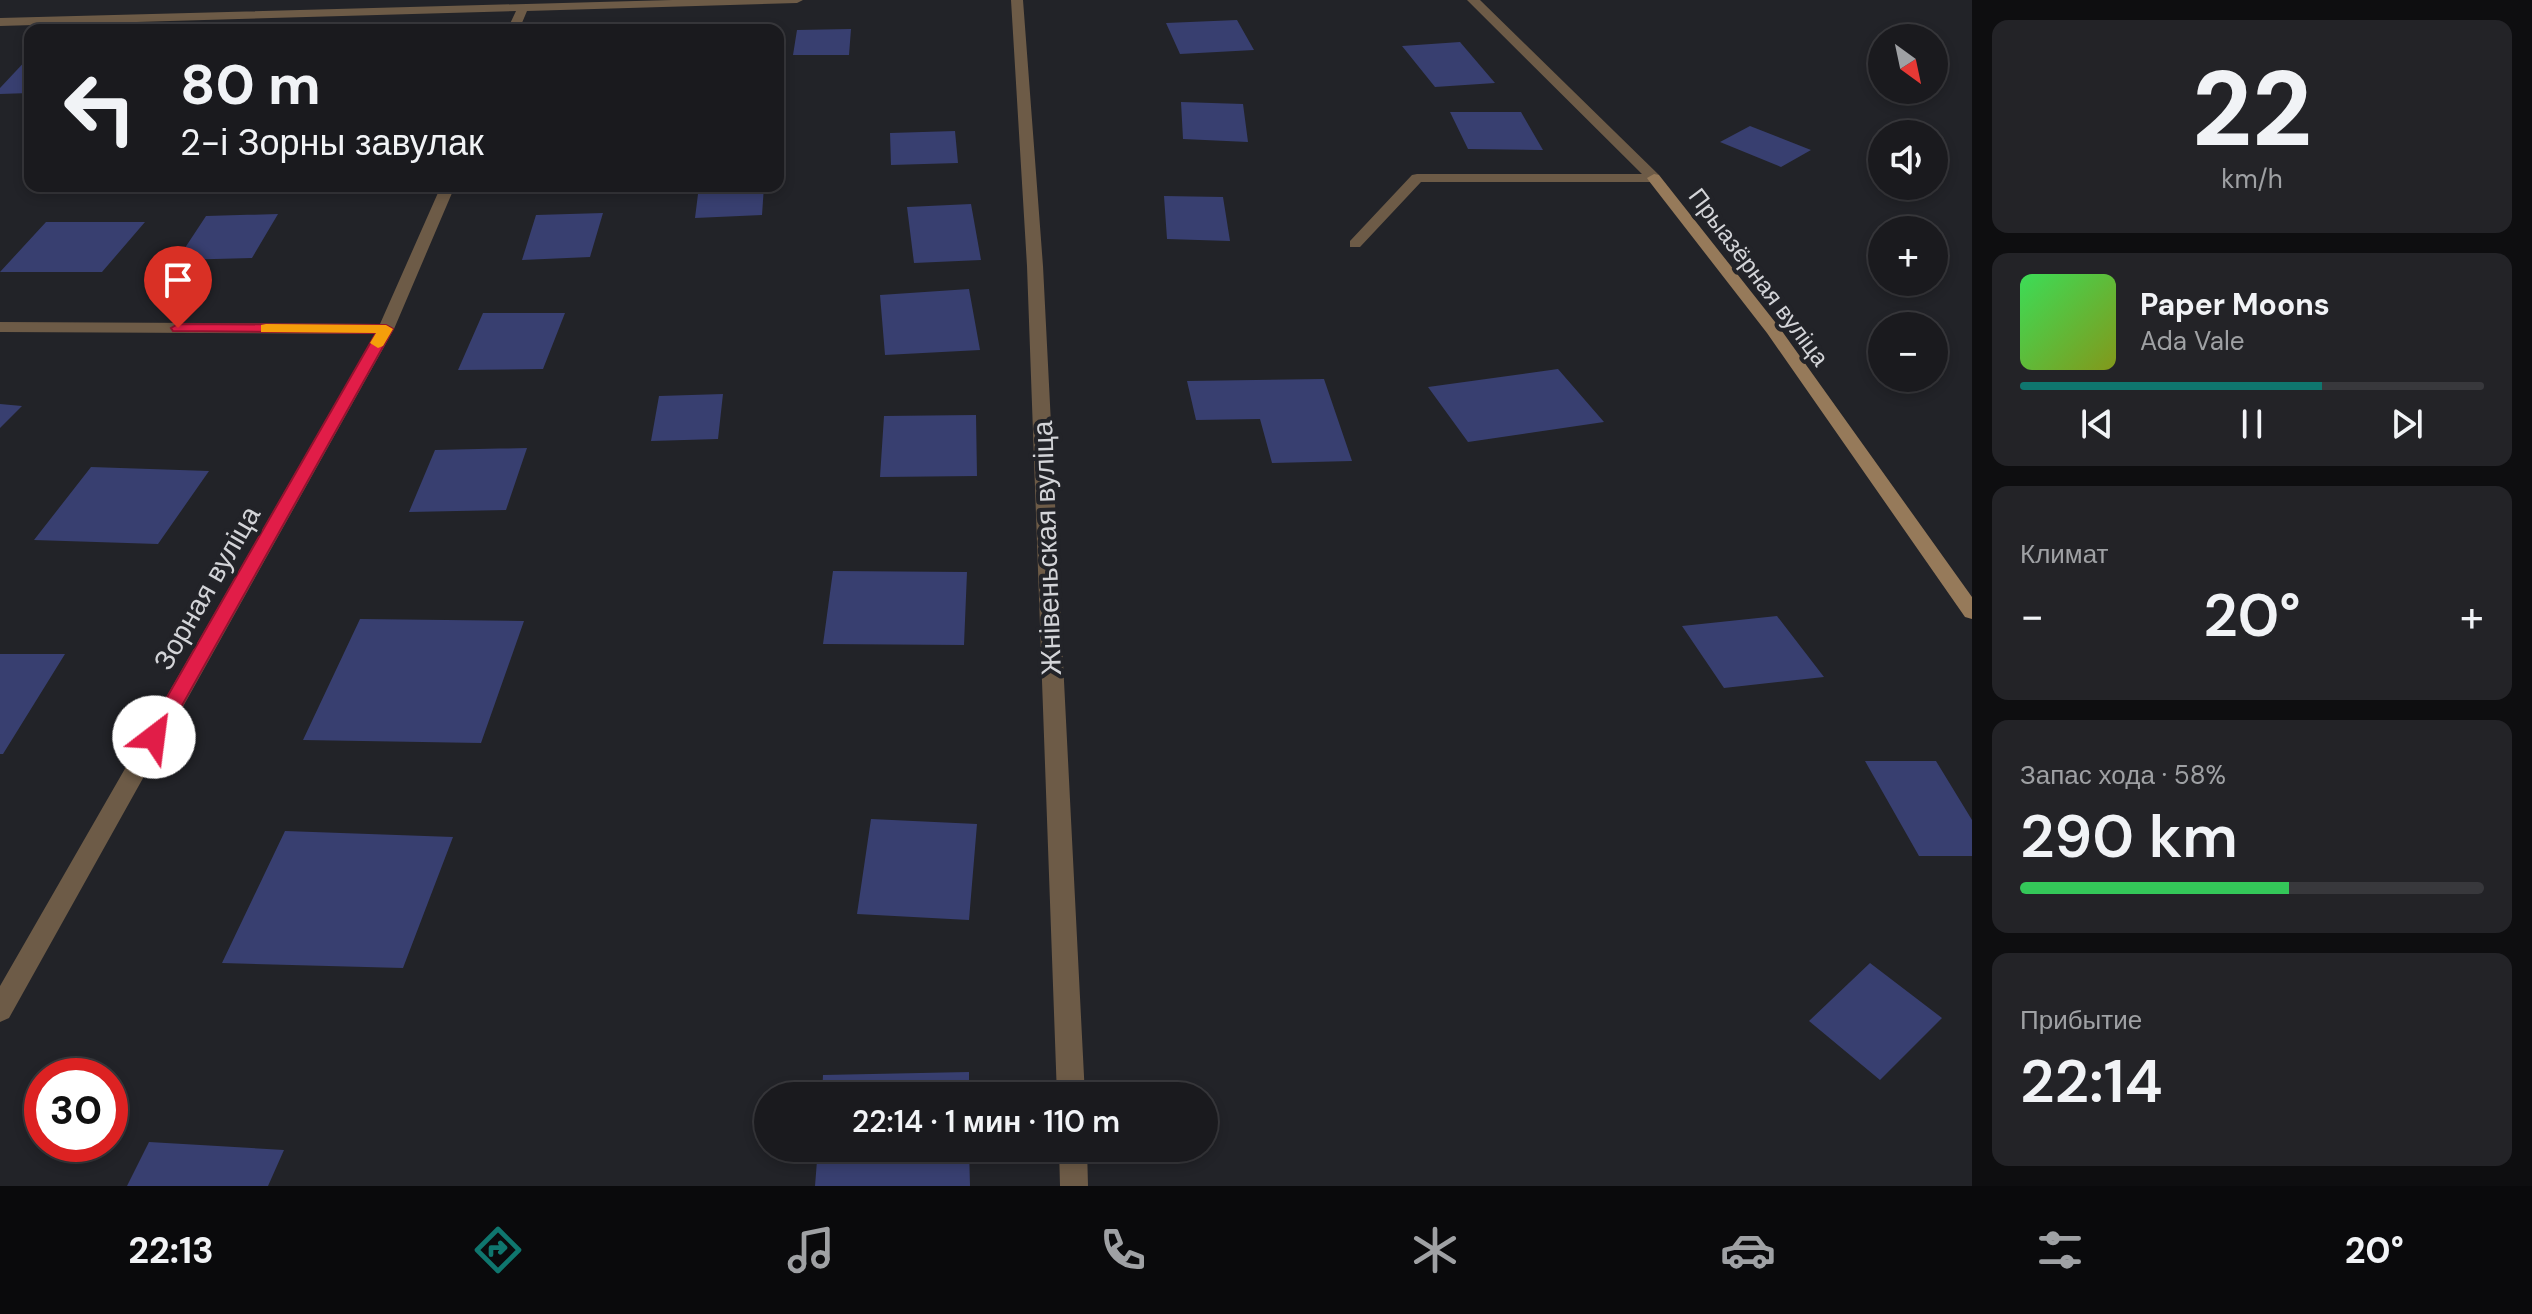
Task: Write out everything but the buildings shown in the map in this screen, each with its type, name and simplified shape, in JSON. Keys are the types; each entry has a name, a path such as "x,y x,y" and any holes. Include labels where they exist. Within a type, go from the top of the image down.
{"street":[{"path":"0,22 797,0"},
{"name":"Жнівеньская вуліца","path":"1017,0 1035,266 1070,1082"},
{"name":"Прыазёрная вуліца","path":"1473,0 1654,178 1773,330 1972,612"},
{"path":"516,24 523,8"},
{"path":"1355,244 1417,178 1654,178"},
{"name":"Зорная вуліца","path":"0,1010 386,329 445,192"},
{"path":"0,327 386,329"},
{"path":"1073,1162 1074,1186"}],"slow traffic":[{"path":"266,328 386,329 378,343"}],"route":[{"path":"154,737 386,329 178,328"}]}
